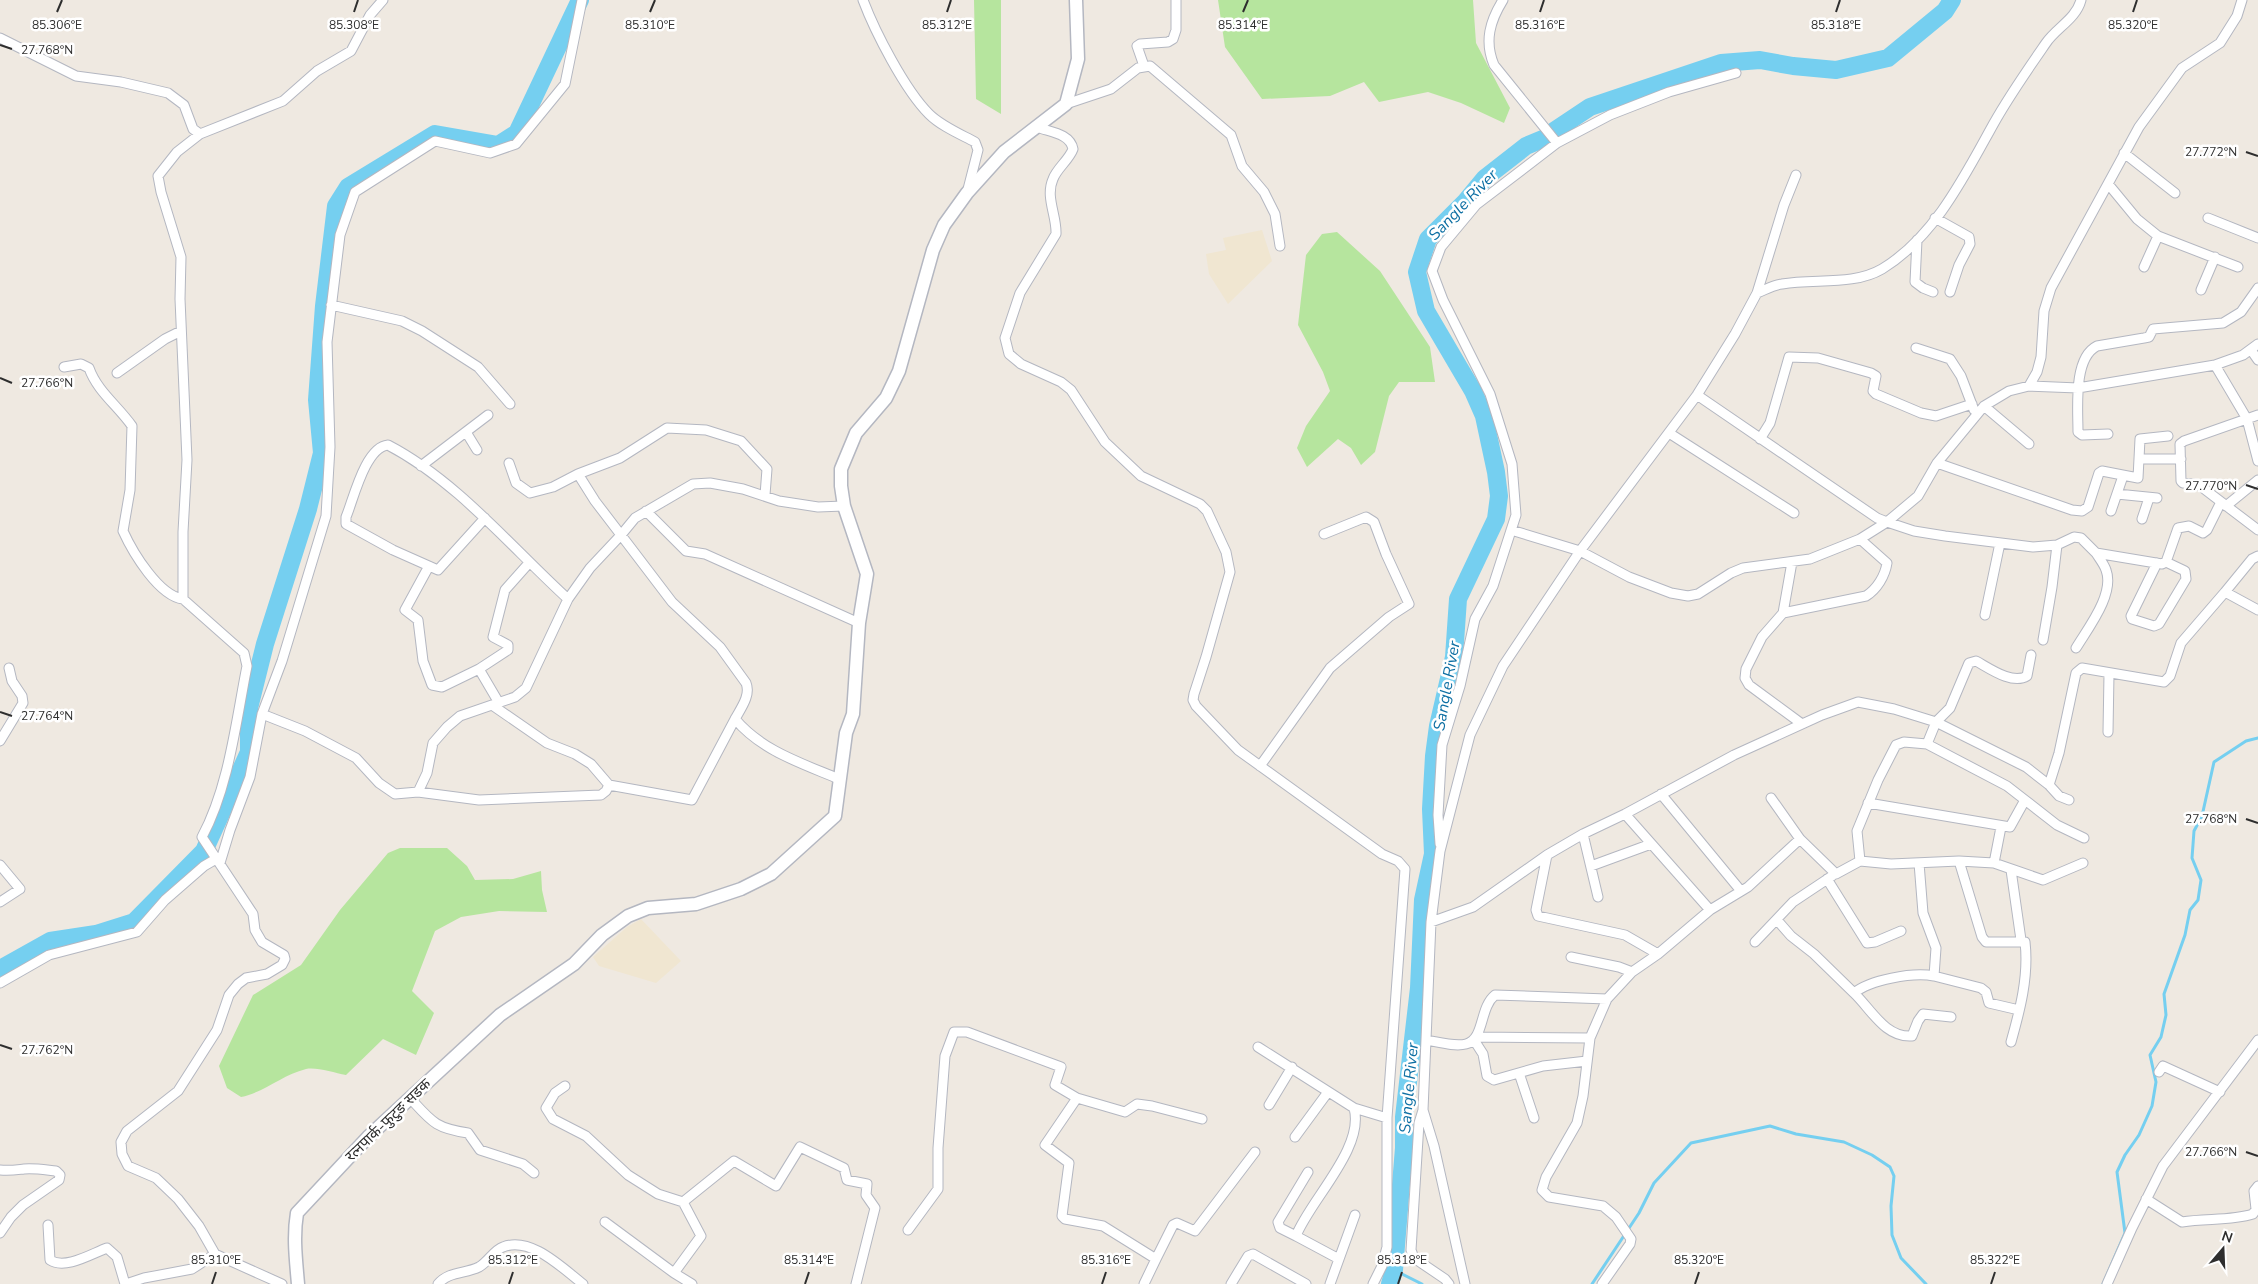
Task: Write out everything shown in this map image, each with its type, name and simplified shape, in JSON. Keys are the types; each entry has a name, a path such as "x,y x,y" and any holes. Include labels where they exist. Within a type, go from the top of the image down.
{"street":[{"path":"183,599 183,532 187,460 181,331 181,256 161,192 158,176 177,152 200,134 283,101 317,71 351,51 370,15 383,0"},
{"path":"0,983 49,955 138,932 165,900 204,866 218,861 250,777 262,714 282,661 326,516 330,447 328,342 331,305 340,235 355,192 435,141 490,153 516,144 565,84 582,0"},
{"path":"863,0 879,35 909,88 929,113 942,123 975,142 978,150 966,193"},
{"path":"1066,104 1078,59 1076,0"},
{"path":"1144,66 1137,46 1140,44 1168,42 1173,39 1176,30 1176,0"},
{"path":"1503,0 1492,19 1489,35 1490,55 1494,65 1556,143"},
{"path":"1757,293 1780,284 1862,277 1881,270 1918,240 1961,183 1995,120 2047,40 2080,7 2081,0"},
{"path":"2029,386 2037,372 2041,356 2044,310 2051,288 2124,154 2139,127 2169,83 2182,68 2220,43 2237,16 2242,0"},
{"path":"0,38 76,76 121,82 168,93 184,105 193,129 200,134"},
{"path":"1066,104 1111,89 1144,66 1150,66 1231,135 1242,166 1264,192 1275,214 1280,246"},
{"path":"1440,851 1438,815 1442,745 1460,686 1476,619 1493,586 1516,515 1512,464 1490,394 1443,300 1432,271 1441,247 1476,205 1556,143 1610,115 1661,95 1736,73"},
{"name":"रत्नपार्क-फुटुङ सडक","path":"298,1284 295,1227 298,1213 368,1137 500,1015 574,964 590,946 628,916 648,908 696,904 740,889 771,874 835,816 846,733 853,714 859,623 867,574 844,506 841,469 856,433 886,398 899,371 933,250 944,225 966,193 1004,152 1066,104"},
{"path":"1037,126 1064,136 1072,144 1073,149 1053,178 1051,187 1056,234 1020,293 1008,325 1006,346 1009,354 1017,361 1061,382 1070,390 1105,442 1141,476 1200,504 1207,511 1226,552 1230,572 1194,700 1196,706 1238,750 1382,854 1398,861 1405,869 1387,1118 1386,1247 1382,1266 1373,1284"},
{"path":"2124,154 2175,193"},
{"path":"1449,1284 1445,1279 1414,1258 1411,1250 1419,1123 1423,1110 1432,922 1440,851 1470,735 1503,666 1580,551 1697,395 1735,334 1757,293 1784,205 1796,174"},
{"path":"2108,185 2138,219 2158,236 2238,268"},
{"path":"1935,218 1969,237 1970,244 1959,265 1950,292"},
{"path":"2208,218 2258,238"},
{"path":"2144,267 2158,236"},
{"path":"1918,240 1914,282 1933,292"},
{"path":"2202,290 2214,257"},
{"path":"2108,434 2082,435 2078,432 2078,388 2086,354 2090,349 2097,346 2144,338 2149,336 2153,329 2223,323 2241,312 2258,288"},
{"path":"331,305 402,321 422,331 478,367 510,404"},
{"path":"117,373 165,339 181,331"},
{"path":"1511,530 1580,551 1646,584 1671,593 1688,596 1698,594 1731,573 1743,568 1810,559 1860,540 1887,522 1918,496 1937,463 1984,406 2002,394 2029,386 2078,388 2215,365 2255,347 2258,360"},
{"path":"1916,348 1950,358 1961,376 1976,417"},
{"path":"1760,439 1770,423 1789,357 1818,358 1871,373 1876,376 1873,391 1876,394 1921,413 1936,416 1972,404"},
{"path":"64,367 81,364 89,368 92,378 132,426 130,490 123,532 139,560 157,583 169,594 183,599 244,653 248,666 222,785 213,818 202,837 252,914 255,930 262,942 284,955 285,959 282,965 267,974 246,978 238,984 229,996 217,1030 178,1091 127,1131 121,1142 122,1154 128,1166 156,1178 178,1199 198,1226 215,1254 265,1280 282,1284"},
{"path":"2215,365 2248,419 2256,446 2258,461"},
{"path":"1697,395 1877,518 1887,522 1914,531 2032,547 2057,545 2074,537 2081,538 2096,553 2106,569 2108,577 2105,599 2076,648"},
{"path":"1984,406 2028,444"},
{"path":"421,466 488,414"},
{"path":"2258,415 2180,444 2181,480 2183,483 2200,486 2258,530"},
{"path":"509,463 516,483 530,493 552,487 578,474 620,458 667,428 706,430 741,441 767,469 766,495"},
{"path":"466,432 477,450"},
{"path":"1668,434 1794,513"},
{"path":"1937,463 2072,510 2082,511 2088,508 2099,473 2102,471 2138,478 2140,439 2168,436"},
{"path":"485,518 438,570 393,550 346,524 346,517 361,474 384,445 390,446 421,466 485,518 568,599"},
{"path":"2139,459 2181,459"},
{"path":"479,669 496,704 547,743 575,754 591,764 609,785 692,800 747,696 749,690 746,684 720,647 672,602 595,501 578,474"},
{"path":"2111,510 2123,476"},
{"path":"2096,553 2161,563 2185,571 2186,580 2159,624 2154,626 2132,619 2131,616 2161,563 2178,528 2189,526 2203,532 2207,530 2224,504 2258,480"},
{"path":"418,792 427,773 433,743 447,727 460,716 515,697 526,688 568,599 590,568 635,518 693,484 710,483 766,495 779,501 818,507 844,506"},
{"path":"2117,494 2153,498 2142,520"},
{"path":"646,511 686,551 705,554 859,623"},
{"path":"1260,766 1330,668 1388,617 1410,604 1386,554 1374,522 1366,517 1324,534"},
{"path":"1783,613 1866,596 1874,591 1886,569 1887,563 1860,540"},
{"path":"1985,615 2000,543"},
{"path":"2043,640 2057,545"},
{"path":"2049,785 2059,753 2076,673 2082,668 2108,674 2164,682 2170,676 2181,643 2252,559 2258,556"},
{"path":"1792,562 1783,613 1762,637 1746,669 1745,678 1749,685 1802,724"},
{"path":"429,566 405,610 418,620 426,672 432,685 442,688 479,669 508,650 508,645 493,637 505,590 529,563"},
{"path":"2225,592 2258,610"},
{"path":"1927,744 1936,722 1950,708 1970,663 1976,661 2011,678 2023,679 2026,676 2031,656"},
{"path":"0,740 22,703 22,696 12,681 9,668"},
{"path":"2108,674 2108,732"},
{"path":"1432,922 1473,907 1547,855 1583,834 1625,814 1734,755 1802,724 1858,702 1894,709 1936,722 2026,767 2049,785 2059,796 2069,800"},
{"path":"262,714 305,731 356,758 379,783 395,794 418,792 479,800 601,795 609,785"},
{"path":"735,719 748,734 779,754 839,779"},
{"path":"1860,861 1857,831 1868,803 1896,745 1904,742 1927,744 2006,786 2057,825 2084,838"},
{"path":"1660,794 1741,892"},
{"path":"1771,798 1800,839 1836,874"},
{"path":"1868,803 2010,827 2025,800"},
{"path":"1625,814 1710,910"},
{"path":"1994,863 2001,827"},
{"path":"1583,834 1598,897"},
{"path":"1602,1284 1630,1244 1631,1239 1616,1217 1603,1206 1549,1197 1542,1190 1546,1177 1577,1123 1583,1096 1590,1038 1607,999 1632,972 1658,954 1710,910 1741,892 1785,855 1800,839"},
{"path":"1591,866 1651,844"},
{"path":"1547,855 1536,910 1538,916 1625,935 1658,954"},
{"path":"1755,942 1793,902 1827,878 1860,861 1891,864 1959,861 1994,863 2043,880 2083,863"},
{"path":"1959,861 1982,937 1986,942 2021,940"},
{"path":"1919,863 1923,912 1936,948 1934,976"},
{"path":"0,864 20,889 0,902"},
{"path":"2011,870 2021,940 2025,942 2027,960 2019,1010 2011,1042"},
{"path":"1827,878 1867,943 1875,942 1901,931"},
{"path":"1777,920 1791,936 1814,954 1854,993 1885,1027 1905,1037 1912,1036 1923,1014 1951,1017"},
{"path":"1571,958 1619,967 1632,972"},
{"path":"1854,993 1862,986 1873,983 1904,977 1934,976 1981,988 1986,992 1989,1002 2019,1010"},
{"path":"1587,1061 1543,1066 1494,1080 1490,1079 1487,1076 1483,1054 1476,1039 1484,1009 1489,1000 1495,995 1607,999"},
{"path":"908,1230 938,1188 938,1148 945,1056 954,1032 967,1032 1062,1067 1055,1085 1077,1098 1125,1112 1137,1104 1202,1120"},
{"path":"1426,1040 1465,1044 1476,1039 1590,1038"},
{"path":"2107,1284 2163,1166 2258,1040"},
{"path":"1258,1047 1292,1066 1354,1108 1387,1118"},
{"path":"1269,1105 1292,1066"},
{"path":"2159,1072 2163,1066 2220,1092"},
{"path":"1519,1073 1534,1118"},
{"path":"565,1086 554,1093 546,1108 553,1119 586,1136 628,1175 658,1194 683,1202 701,1236 674,1273"},
{"path":"1295,1137 1328,1092"},
{"path":"410,1098 432,1122 445,1130 468,1133 480,1150 523,1164 534,1174"},
{"path":"1077,1098 1045,1145 1068,1163 1062,1216 1065,1219 1103,1226 1156,1259"},
{"path":"1296,1236 1339,1167 1356,1127 1357,1119 1354,1108"},
{"path":"1423,1110 1434,1146 1464,1284"},
{"path":"683,1202 734,1162 776,1186 800,1147 844,1168 847,1180 867,1184 866,1195 875,1208 856,1284"},
{"path":"1144,1284 1174,1225 1177,1223 1195,1232 1254,1152"},
{"path":"0,1170 50,1170 56,1171 60,1175 59,1180 23,1205 11,1217 0,1233"},
{"path":"1308,1172 1278,1222 1280,1228 1339,1259"},
{"path":"2146,1199 2182,1222 2206,1218 2242,1218 2253,1214 2256,1209 2254,1191 2258,1186"},
{"path":"1330,1284 1355,1215"},
{"path":"605,1222 692,1284"},
{"path":"48,1225 50,1260 55,1264 65,1264 106,1248 117,1257 126,1284 144,1278 192,1269 215,1254"},
{"path":"438,1284 444,1277 480,1266 502,1246 525,1246 548,1257 583,1284"},
{"path":"1231,1284 1248,1256 1253,1254 1306,1284"}],"shaded area":[{"path":"1262,230 1272,261 1228,304 1209,274 1206,254 1226,250 1223,238"},
{"path":"641,919 681,961 656,983 599,966 593,957 627,927"}],"green space":[{"path":"974,0 1001,0 1001,114 976,99"},
{"path":"1218,0 1473,0 1476,43 1510,108 1504,123 1461,103 1428,92 1379,102 1364,82 1330,96 1262,99 1225,47"},
{"path":"1337,232 1380,271 1430,347 1435,382 1399,382 1389,396 1375,452 1361,465 1351,448 1338,439 1307,467 1297,448 1306,426 1330,391 1323,372 1298,325 1306,255 1322,234"},
{"path":"400,848 447,848 467,866 475,880 513,879 541,871 542,890 547,912 499,911 461,917 435,931 412,991 434,1013 416,1055 383,1039 346,1075 320,1069 306,1069 289,1075 250,1095 241,1097 227,1088 219,1066 253,995 301,965 340,910 388,853"}],"waterway":[{"path":"0,969 50,941 96,934 134,922 204,851 249,752 249,708 265,644 308,509 322,453 317,400 324,306 336,206 348,187 435,134 498,145 517,133 580,0"},
{"name":"Sangle River","path":"1554,131 1590,107 1721,63 1760,60 1793,66 1836,70 1888,58 1945,11 1952,0"},
{"name":"Sangle River","path":"1390,1284 1394,1270 1404,1148 1404,1117 1419,988 1423,900 1433,854 1431,809 1438,726 1454,657 1458,599 1496,519 1499,496 1484,416 1473,391 1426,311 1417,272 1428,239 1466,201 1485,178 1526,146 1545,138"},
{"path":"2103,1284 2125,1233 2117,1172 2125,1155 2139,1135 2152,1106 2156,1082 2150,1055 2161,1037 2166,1015 2164,994 2185,935 2190,910 2198,900 2201,880 2192,858 2194,831 2202,816 2214,762 2246,741 2258,738"},
{"path":"1592,1284 1639,1213 1654,1183 1691,1143 1770,1126 1796,1134 1844,1142 1872,1155 1890,1167 1894,1176 1891,1206 1892,1235 1901,1258 1926,1284"},
{"path":"1394,1270 1422,1284"}]}
